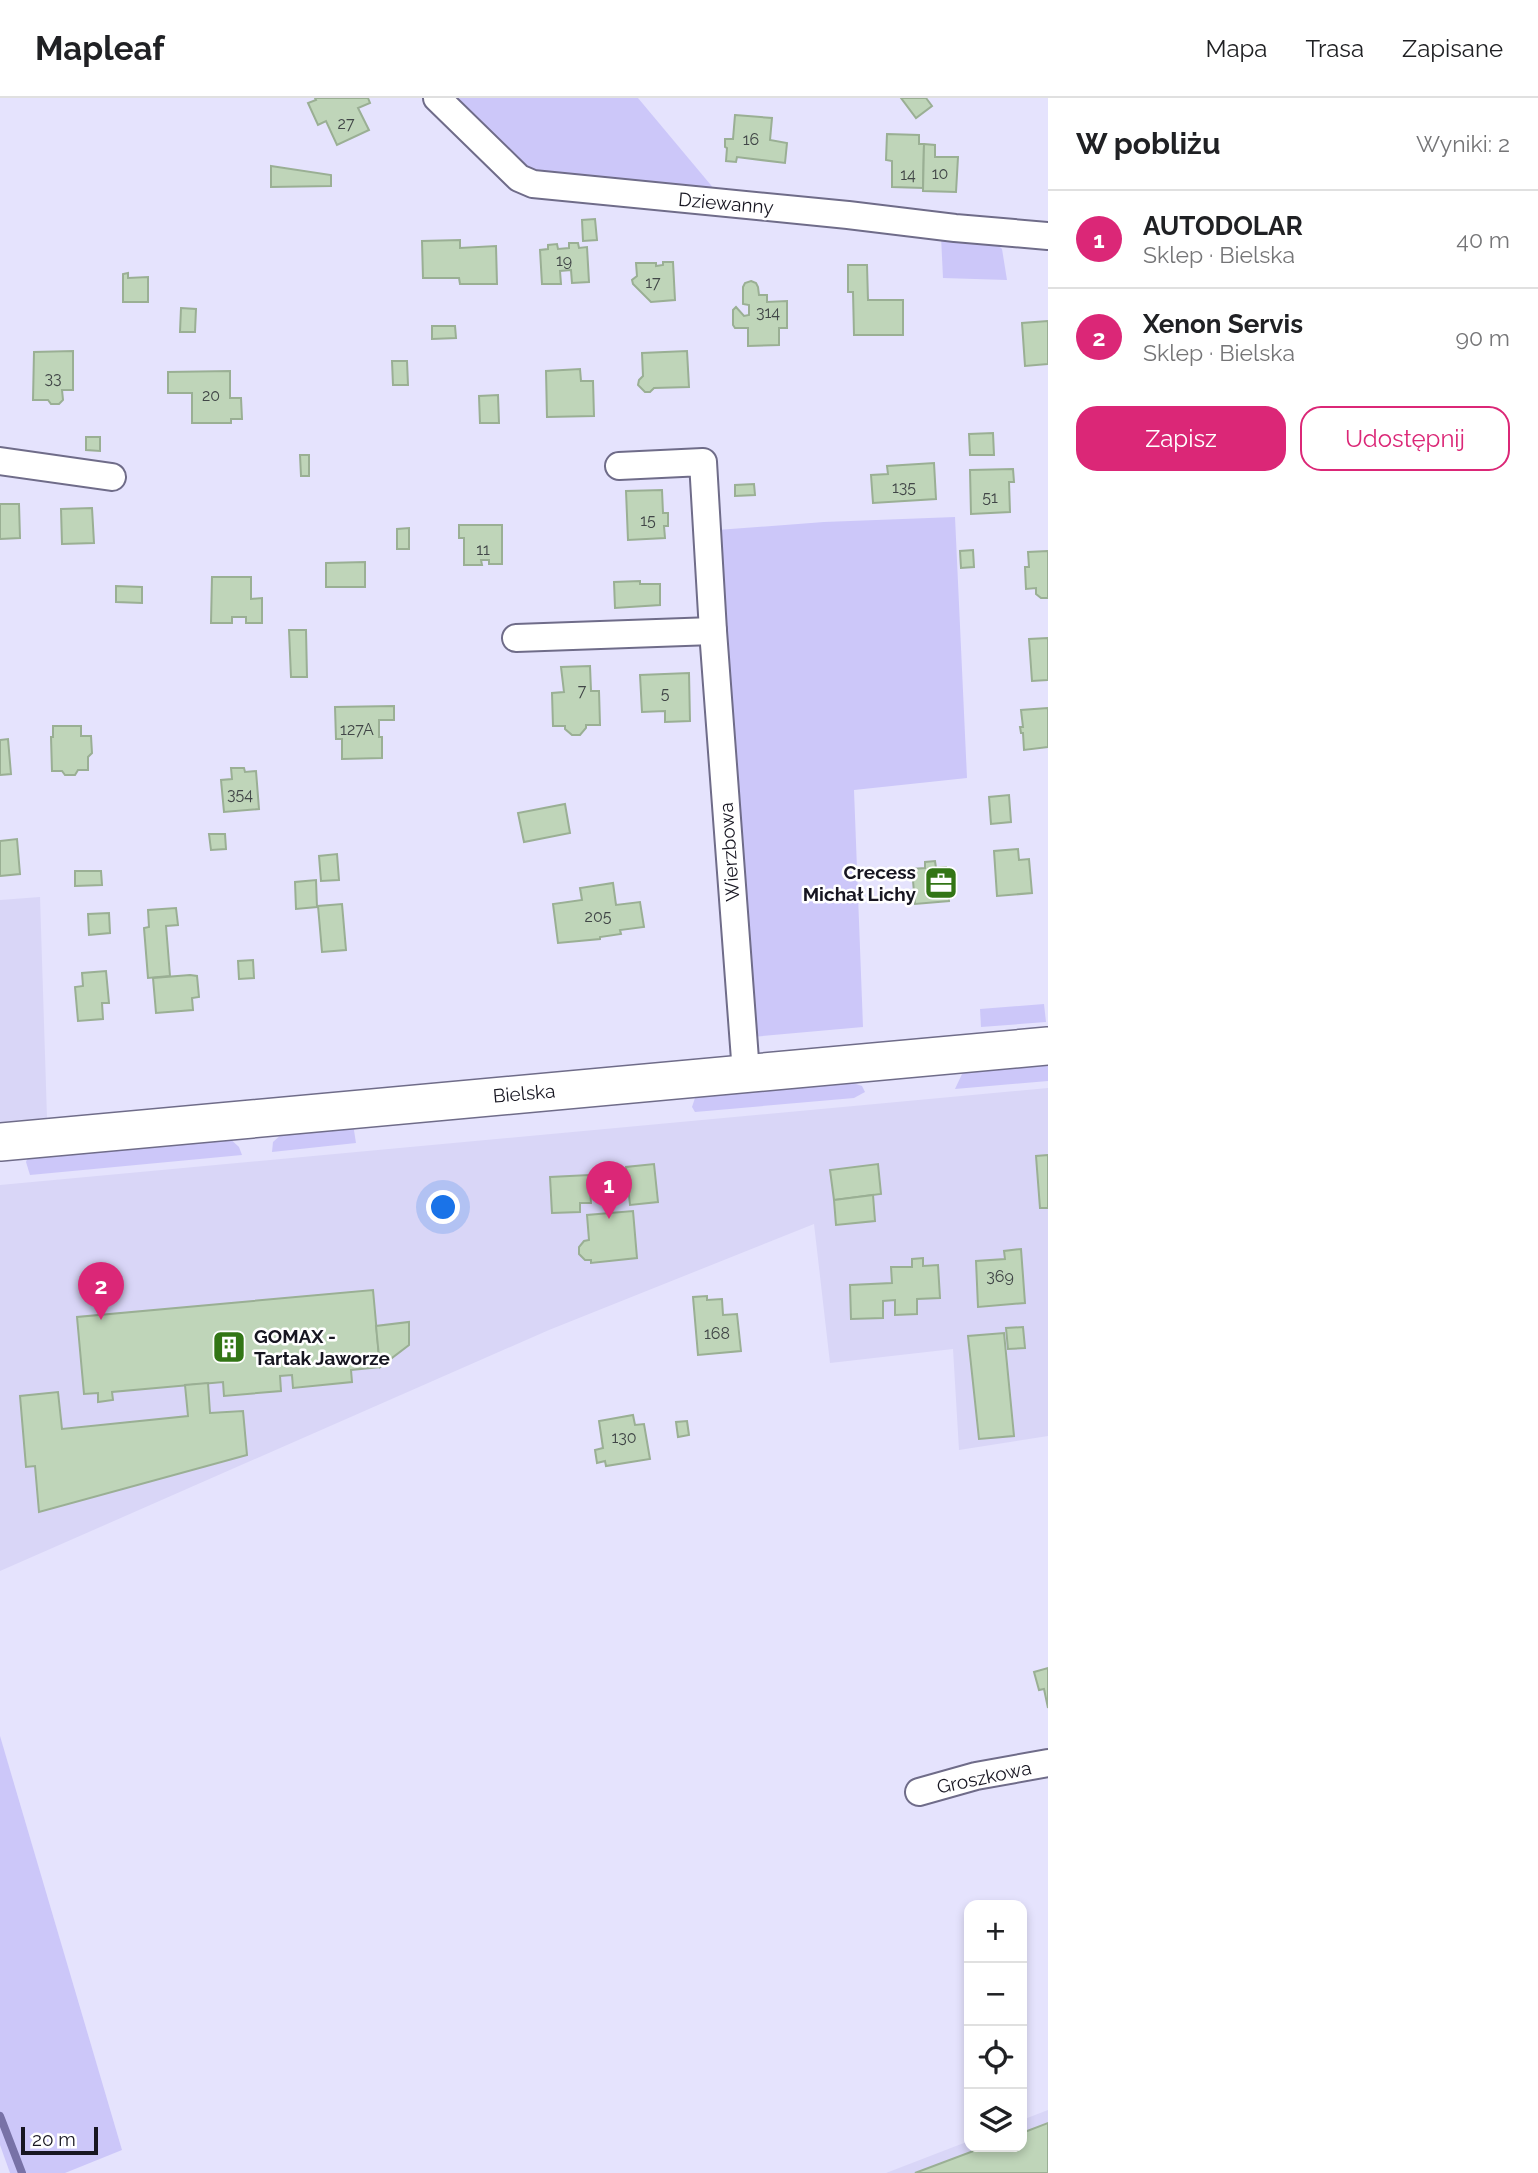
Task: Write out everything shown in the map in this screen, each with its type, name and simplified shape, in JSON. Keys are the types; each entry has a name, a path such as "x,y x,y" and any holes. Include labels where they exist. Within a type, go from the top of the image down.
{"main road":[{"name":"Bielska","path":"0,1142 1048,1046"}],"street":[{"name":"Dziewanny","path":"437,98 519,178 533,184 1048,236"},
{"path":"0,461 112,477"},
{"name":"Wierzbowa","path":"618,466 703,462 746,1073"},
{"path":"516,638 713,631"},
{"name":"Groszkowa","path":"919,1792 976,1776 1048,1763"}],"shaded area":[{"path":"450,98 638,98 715,190 552,176 530,169 516,160"},
{"path":"941,236 995,242 1002,249 1007,280 943,278"},
{"path":"955,517 967,778 854,790 863,1027 752,1037 726,624 717,530 824,522"},
{"path":"40,897 47,1118 0,1122 0,900"},
{"path":"1044,1004 1046,1022 981,1027 980,1009"},
{"path":"1048,1061 1048,1081 955,1089 962,1074 970,1069"},
{"path":"850,1082 862,1086 865,1092 854,1098 695,1112 692,1107 696,1095"},
{"path":"1048,1088 1048,1436 959,1450 953,1349 830,1363 814,1224 549,1330 0,1571 0,1185"},
{"path":"353,1124 356,1143 272,1152 273,1142 282,1134"},
{"path":"228,1137 239,1147 242,1155 30,1175 26,1162 28,1157"},
{"path":"0,1736 122,2150 65,2173 10,2173 0,2145"},
{"path":"1048,2110 1048,2173 886,2173 964,2143 964,2152 1027,2152 1027,2118"}],"building":[{"path":"315,98 368,98 370,103 358,108 369,130 337,145 326,121 318,125 308,103 316,100"},
{"path":"901,98 926,98 932,106 916,118"},
{"path":"735,115 772,118 770,140 787,143 785,163 737,157 736,162 726,161 725,139 733,139"},
{"path":"887,134 919,135 919,144 924,144 923,188 892,187 892,161 886,160"},
{"path":"924,144 935,145 935,157 958,157 956,192 923,191"},
{"path":"271,166 331,175 331,186 271,187"},
{"path":"595,219 597,240 583,241 582,220"},
{"path":"460,240 460,248 496,246 497,284 460,284 459,278 423,278 422,241"},
{"path":"569,243 578,243 579,248 587,247 589,282 572,283 571,270 560,271 561,284 542,284 540,250 557,244 558,249 569,248"},
{"path":"663,262 673,262 675,300 651,302 633,284 632,280 637,276 636,263 656,263 656,266 663,265"},
{"path":"848,265 867,265 868,300 903,300 903,335 854,335 853,292 848,292"},
{"path":"128,273 128,278 148,277 148,302 123,302 123,274"},
{"path":"751,281 756,283 759,295 767,295 767,302 787,301 787,328 779,328 779,345 748,346 748,328 735,328 733,325 733,310 736,307 744,316 749,315 749,305 743,304 743,287"},
{"path":"181,308 196,309 195,332 180,332"},
{"path":"1048,321 1048,364 1025,366 1022,323"},
{"path":"432,326 455,326 456,338 432,339"},
{"path":"73,351 73,390 62,390 63,400 59,404 51,404 48,400 33,400 34,352"},
{"path":"687,351 689,387 654,388 645,392 638,385 643,376 642,353"},
{"path":"392,361 407,361 408,385 393,385"},
{"path":"580,369 581,381 593,381 594,416 547,417 546,371"},
{"path":"230,371 230,398 241,398 242,419 231,419 231,423 192,423 192,393 168,393 168,372"},
{"path":"498,395 499,423 480,423 479,396"},
{"path":"993,433 994,455 970,455 969,434"},
{"path":"86,437 100,437 100,451 86,450"},
{"path":"300,455 309,455 309,476 301,476"},
{"path":"934,463 936,499 873,503 871,475 888,474 887,466"},
{"path":"1013,469 1014,482 1009,482 1010,512 971,514 970,470"},
{"path":"754,484 755,495 735,496 735,485"},
{"path":"662,490 663,513 668,513 668,526 664,526 665,538 628,540 626,491"},
{"path":"0,504 19,504 20,538 0,539"},
{"path":"92,508 94,543 62,544 61,509"},
{"path":"459,525 502,525 502,564 489,564 489,560 481,560 482,565 464,565 464,538 459,538"},
{"path":"409,528 409,549 397,549 397,529"},
{"path":"973,550 974,567 961,568 960,551"},
{"path":"1048,551 1048,598 1041,598 1036,594 1036,588 1026,589 1025,567 1029,567 1028,552"},
{"path":"365,562 365,587 326,587 326,563"},
{"path":"212,577 251,577 251,599 262,598 262,623 246,623 246,617 232,617 232,623 211,623"},
{"path":"640,581 640,584 660,584 660,605 615,608 614,582"},
{"path":"116,586 142,587 142,603 116,602"},
{"path":"289,630 306,630 307,677 291,677"},
{"path":"1048,638 1048,680 1032,681 1029,639"},
{"path":"590,666 591,691 599,691 600,725 586,725 580,735 572,735 565,726 553,726 552,693 564,692 561,667"},
{"path":"689,673 690,721 665,722 665,711 642,712 640,675"},
{"path":"394,706 394,720 379,720 382,758 342,759 342,739 336,739 335,707"},
{"path":"1048,708 1048,747 1024,750 1020,727 1023,727 1021,710"},
{"path":"53,726 81,726 81,736 91,736 92,753 88,757 88,770 78,770 75,775 52,771"},
{"path":"8,739 11,774 0,775 0,740"},
{"path":"231,768 244,768 245,772 256,771 259,809 224,812 221,780 232,779"},
{"path":"1009,795 1011,822 991,824 989,797"},
{"path":"565,804 570,833 524,842 518,813"},
{"path":"209,834 225,834 226,849 211,850"},
{"path":"17,839 20,874 0,876 0,841"},
{"path":"1018,849 1019,860 1029,859 1032,893 997,896 994,851"},
{"path":"337,854 339,880 321,881 319,856"},
{"path":"935,861 936,868 946,867 949,901 915,904 912,869 925,868 925,862"},
{"path":"75,871 101,871 102,885 75,886"},
{"path":"316,880 317,907 296,909 295,882"},
{"path":"613,883 616,905 640,902 644,927 620,930 621,934 600,939 558,943 553,904 582,900 580,888"},
{"path":"342,904 346,950 322,952 318,906"},
{"path":"176,908 178,925 166,926 170,976 148,978 144,928 149,927 148,910"},
{"path":"109,913 110,933 89,935 88,914"},
{"path":"253,960 254,978 239,979 238,961"},
{"path":"106,971 109,1003 102,1003 103,1019 78,1021 75,987 83,986 82,973"},
{"path":"197,976 199,997 192,998 193,1010 156,1013 153,978"},
{"path":"1048,1155 1048,1208 1040,1208 1036,1156"},
{"path":"654,1164 658,1202 630,1205 626,1167"},
{"path":"878,1164 881,1194 834,1200 830,1170"},
{"path":"589,1175 591,1203 580,1203 580,1212 552,1213 550,1177"},
{"path":"873,1195 875,1221 836,1225 834,1200"},
{"path":"633,1211 637,1258 591,1263 591,1260 585,1260 579,1254 579,1247 589,1240 587,1215"},
{"path":"1021,1249 1025,1303 978,1307 976,1261 1005,1259 1004,1251"},
{"path":"923,1258 923,1266 938,1265 940,1298 917,1299 917,1314 895,1315 895,1300 883,1301 883,1318 851,1319 850,1285 892,1283 891,1267 912,1267 912,1259"},
{"name":"GOMAX - Tartak Jaworze","path":"373,1290 380,1367 351,1370 352,1382 293,1388 292,1375 280,1376 281,1391 224,1396 223,1382 112,1392 113,1400 98,1402 98,1393 84,1394 77,1317"},
{"path":"707,1296 707,1300 722,1299 723,1315 737,1314 741,1351 698,1355 693,1297"},
{"path":"409,1322 409,1345 380,1367 376,1326"},
{"path":"1023,1327 1025,1348 1008,1349 1006,1328"},
{"path":"1004,1333 1014,1436 979,1439 968,1336"},
{"path":"208,1383 210,1413 243,1411 247,1455 39,1512 35,1466 26,1467 20,1396 58,1392 62,1429 188,1416 185,1385"},
{"path":"633,1415 635,1425 644,1424 650,1459 606,1466 605,1461 597,1463 595,1450 603,1448 599,1421"},
{"path":"687,1421 689,1435 678,1437 676,1422"},
{"path":"1048,1668 1048,1708 1044,1689 1039,1690 1034,1672"},
{"path":"1048,2123 1048,2173 915,2173 971,2152 1027,2152 1027,2131"}],"waterway":[{"path":"0,2116 22,2173"}],"place":[{"name":"Crecess Michał Lichy","path":"941,883"},
{"name":"AUTODOLAR","path":"609,1219"},
{"name":"Xenon Servis","path":"101,1320"},
{"name":"GOMAX - Tartak Jaworze","path":"229,1347"}]}
